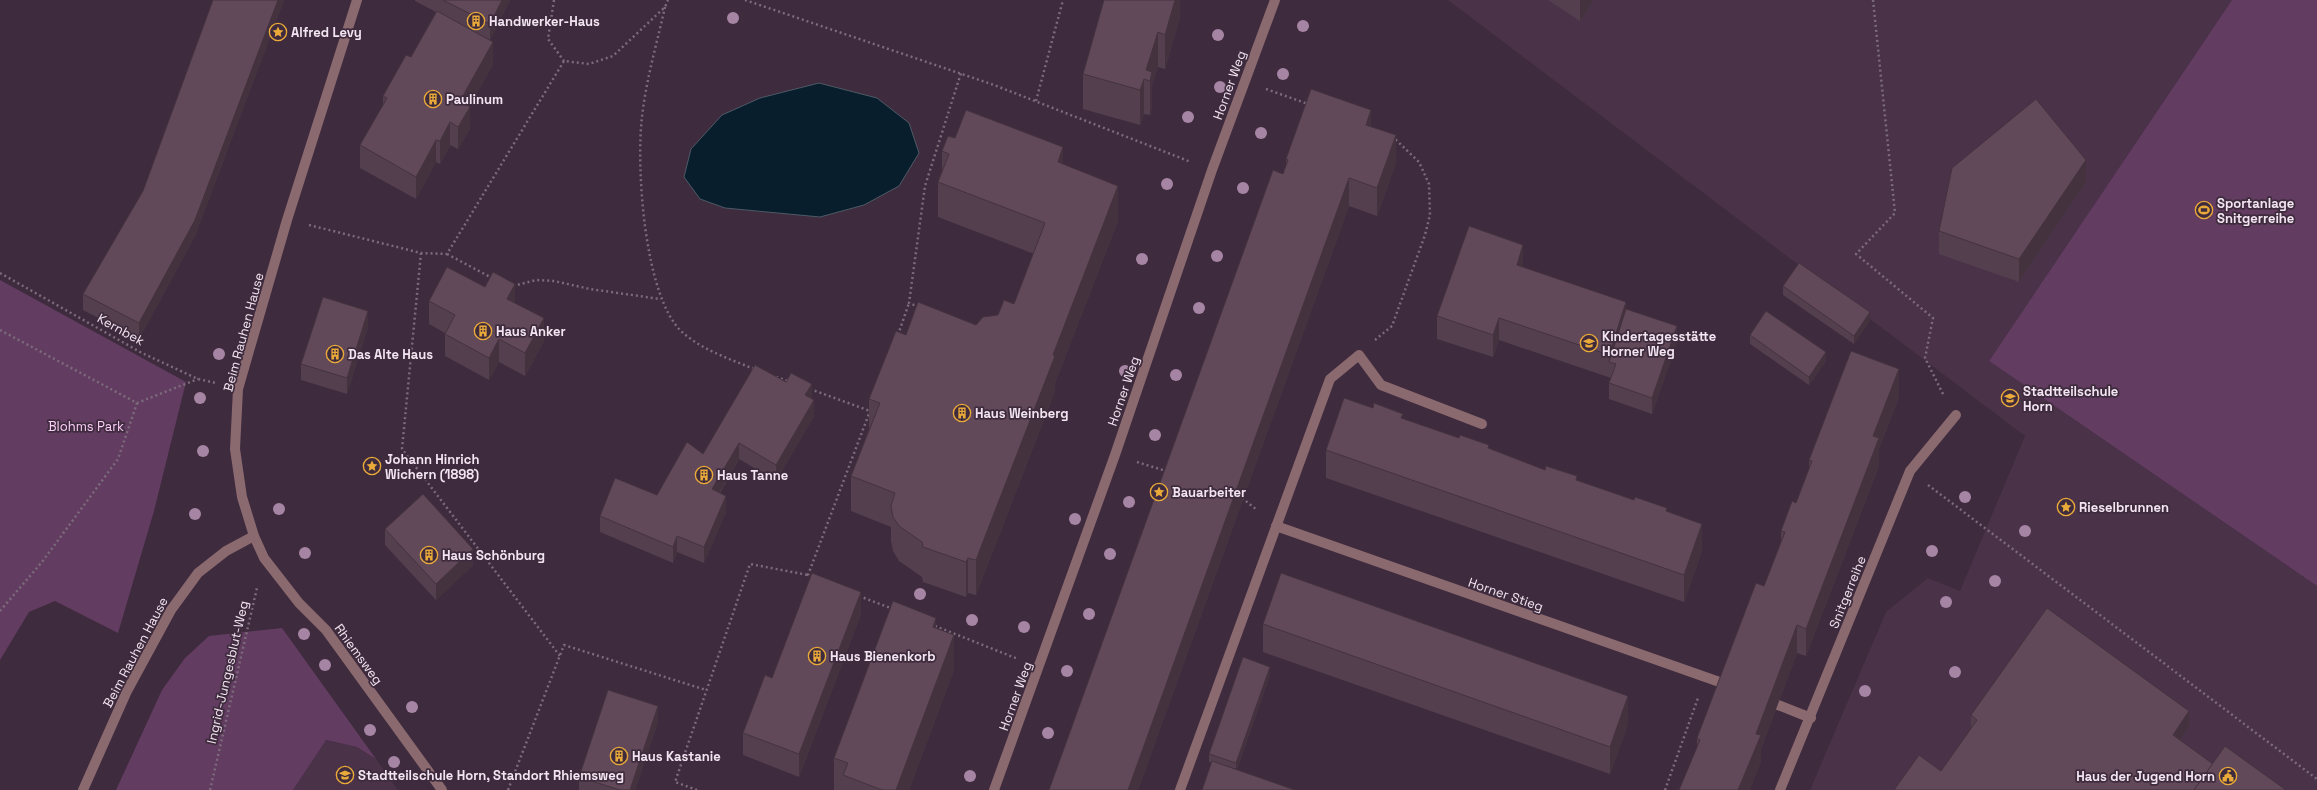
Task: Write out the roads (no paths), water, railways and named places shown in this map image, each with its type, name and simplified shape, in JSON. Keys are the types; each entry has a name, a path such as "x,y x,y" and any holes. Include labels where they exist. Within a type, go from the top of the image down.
{"street":[{"name":"Beim Rauhen Hause","path":"83,790 127,691 171,610 198,573 226,551 254,536 242,497 235,449 238,389 287,220 357,0"},
{"name":"Horner Weg","path":"994,790 1115,455 1212,170 1275,0"},
{"path":"1180,790 1330,379 1359,355 1381,385 1482,424"},
{"name":"Snitgerreihe","path":"1780,790 1811,718 1910,471 1956,415"},
{"name":"Horner Stieg","path":"1276,526 1728,685"},
{"name":"Rhiemsweg","path":"254,536 264,558 300,603 326,630 442,790"},
{"path":"1778,704 1811,718"}],"water":[{"path":"819,83 877,98 909,123 919,153 899,186 864,205 820,217 725,208 700,199 684,177 691,149 722,115 760,98"}],"place":[{"name":"Handwerker-Haus","path":"476,21"},
{"name":"Alfred Levy","path":"278,32"},
{"name":"Paulinum","path":"433,99"},
{"name":"Sportanlage Snitgerreihe","path":"2204,210"},
{"name":"Haus Anker","path":"483,331"},
{"name":"Kindertagesstätte Horner Weg","path":"1589,343"},
{"name":"Das Alte Haus","path":"335,354"},
{"name":"Stadtteilschule Horn","path":"2010,398"},
{"name":"Haus Weinberg","path":"962,413"},
{"name":"Johann Hinrich Wichern (1898)","path":"372,466"},
{"name":"Haus Tanne","path":"704,475"},
{"name":"Bauarbeiter","path":"1159,492"},
{"name":"Rieselbrunnen","path":"2066,507"},
{"name":"Haus Schönburg","path":"429,555"},
{"name":"Haus Bienenkorb","path":"817,656"},
{"name":"Haus Kastanie","path":"619,756"},
{"name":"Stadtteilschule Horn, Standort Rhiemsweg","path":"345,775"},
{"name":"Haus der Jugend Horn","path":"2228,776"}],"park label":[{"name":"Blohms Park","path":"86,426"}]}
